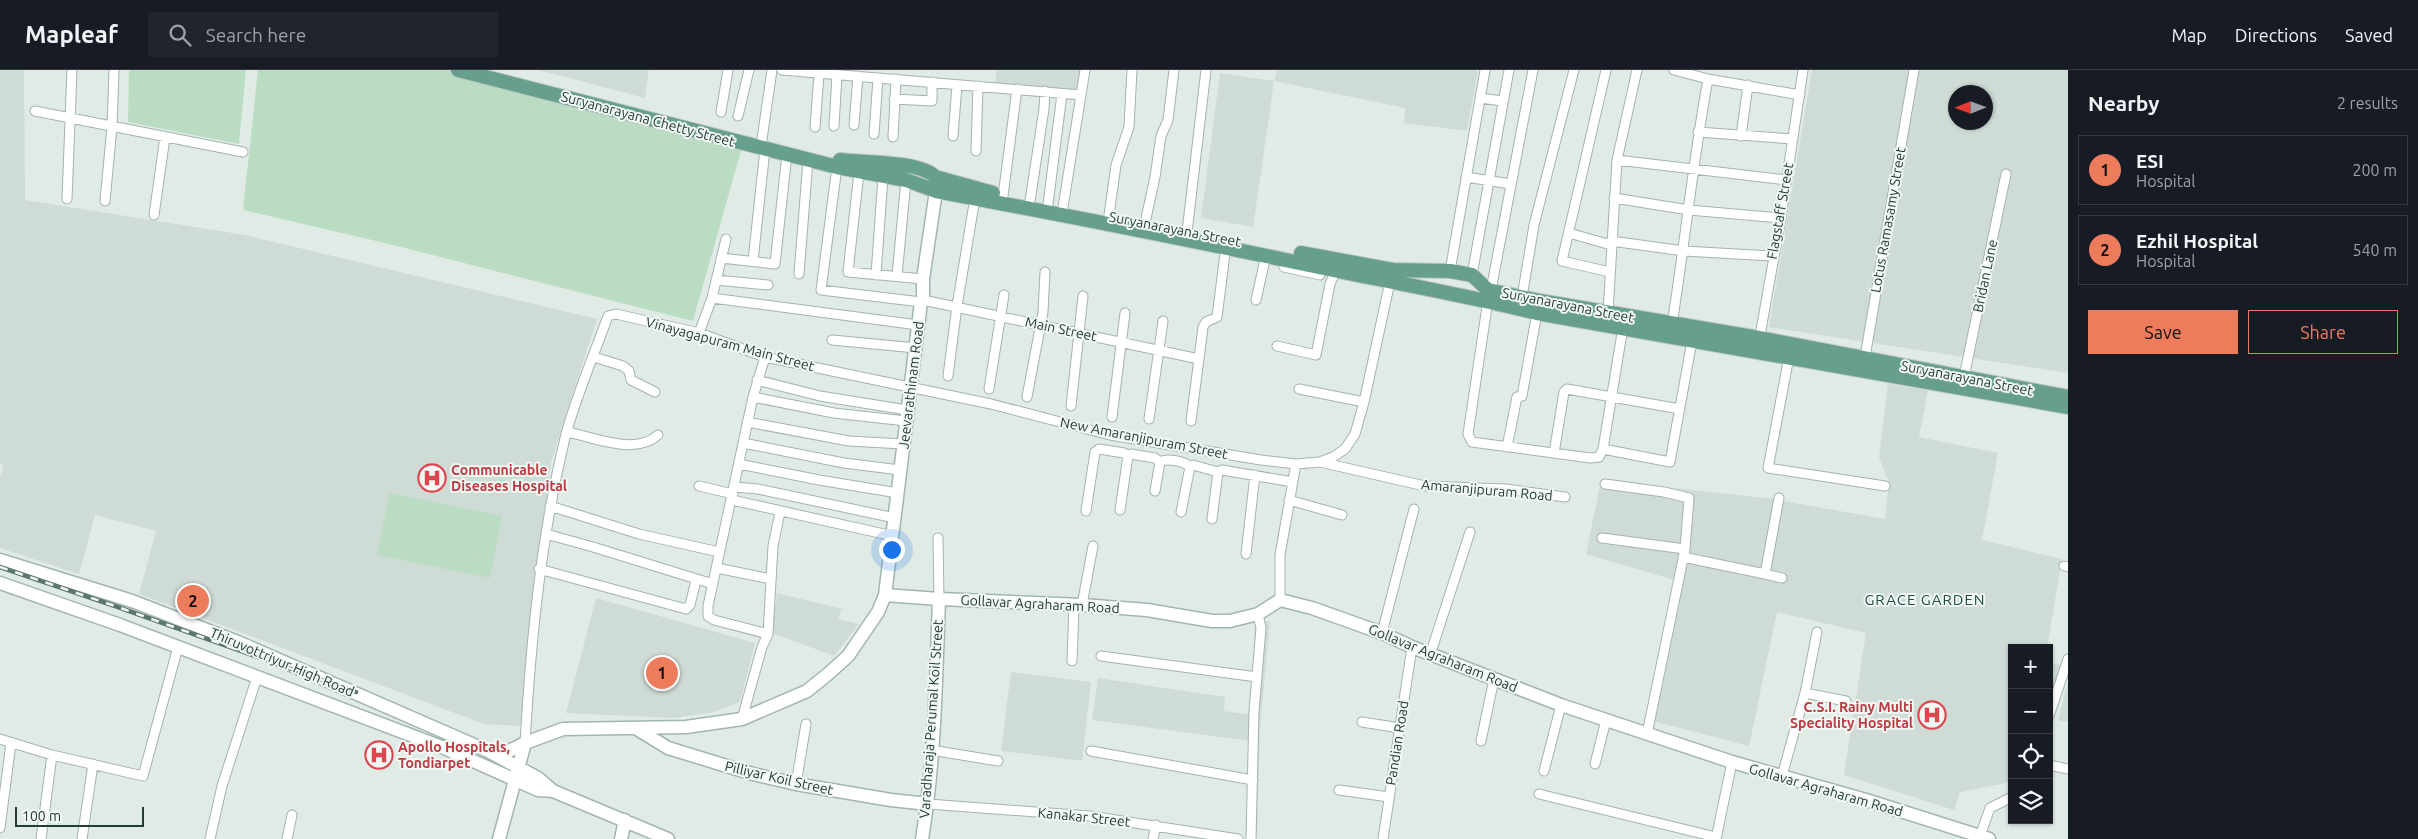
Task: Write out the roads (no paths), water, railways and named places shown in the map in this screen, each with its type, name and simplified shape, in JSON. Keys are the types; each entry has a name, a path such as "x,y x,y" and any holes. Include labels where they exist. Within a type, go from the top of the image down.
{"main road":[{"name":"Suryanarayana Chetty Street","path":"458,70 839,163"},
{"name":"Suryanarayana Chetty Street","path":"486,70 763,144 808,160 839,163"},
{"name":"Suryanarayana Street","path":"839,163 859,172 883,177 936,184 1109,215 1490,295 1522,297 1672,324 1758,345 1864,364 2068,407"},
{"name":"Suryanarayana Street","path":"839,163 909,167 930,172 936,184 975,198 1144,232 1226,246 1336,270 1392,275 1450,271 1472,275 1490,295 1537,313 1623,327 1692,341 1758,345 1789,357 1864,364 1964,377 2068,397"},
{"name":"Jeevarathinam Road","path":"499,756 525,743 564,729 686,727 742,718 807,691 848,656 878,612 885,595 936,184"},
{"name":"Thiruvottriyur High Road","path":"0,560 132,601 229,638 499,756 538,790 553,791 668,839"},
{"name":"Thiruvottriyur High Road","path":"0,583 178,647 449,750 518,774"},
{"name":"Gollavar Agraharam Road","path":"885,595 1147,610 1212,621 1230,621 1258,614 1280,600 1312,608 1382,633 1430,655 1561,705 1732,762 1985,838"},
{"name":"Varadharaja Perumal Koil Street","path":"922,839 928,804 939,599"},
{"name":"Pilliyar Koil Street","path":"636,729 668,748 710,762 796,784 891,800 928,804"},
{"path":"499,839 525,743"},
{"path":"621,839 625,820"}],"street":[{"path":"67,199 72,70"},
{"path":"105,201 112,126 114,70"},
{"path":"721,112 728,70"},
{"path":"738,116 749,70"},
{"path":"752,261 772,70"},
{"path":"782,70 1081,95"},
{"path":"1063,207 1085,70"},
{"path":"1109,215 1116,165 1129,127 1132,70"},
{"path":"1145,223 1155,177 1161,136 1168,120 1174,70"},
{"path":"1187,232 1206,70"},
{"path":"1450,271 1485,70"},
{"path":"1472,275 1509,70"},
{"path":"1533,70 1490,295 1468,434 1472,442 1594,459 1601,454 1623,327"},
{"path":"1522,297 1534,225 1574,70"},
{"path":"1606,70 1562,261 1610,272"},
{"path":"1608,313 1617,160 1637,70"},
{"path":"1674,70 1708,79 1800,95"},
{"name":"Flagstaff Street","path":"1758,345 1772,256 1781,218 1803,70"},
{"name":"Lotus Ramasamy Street","path":"1864,364 1914,70"},
{"path":"815,127 819,74"},
{"path":"834,126 837,75"},
{"path":"854,125 858,76"},
{"path":"874,134 878,78"},
{"path":"892,136 896,79"},
{"path":"1672,324 1684,251 1698,132 1708,79"},
{"path":"894,99 932,101 932,82"},
{"path":"954,136 957,85"},
{"path":"1742,136 1748,85"},
{"path":"976,151 978,86"},
{"path":"1003,196 1017,89"},
{"path":"1030,201 1045,91"},
{"path":"1048,204 1062,94"},
{"path":"1480,98 1502,101"},
{"path":"35,111 243,152"},
{"path":"1698,132 1793,139"},
{"path":"154,215 165,137"},
{"path":"721,258 775,264 787,154"},
{"path":"799,274 808,160"},
{"path":"1617,160 1786,180"},
{"name":"Main Street","path":"839,163 821,290 957,306 1199,359"},
{"path":"859,172 848,272 923,280"},
{"name":"Bridan Lane","path":"1964,377 2006,174"},
{"path":"876,275 883,177"},
{"path":"1466,177 1511,184"},
{"path":"897,276 906,180"},
{"path":"948,376 957,306 975,198"},
{"path":"1614,198 1689,210 1781,218"},
{"path":"1569,233 1611,243 1684,251 1772,256"},
{"path":"699,333 712,298 726,239"},
{"path":"1191,421 1204,324 1217,317 1226,246"},
{"path":"1256,300 1266,255"},
{"path":"1287,260 1284,267 1320,275"},
{"path":"1277,346 1316,355 1332,275 1336,270"},
{"path":"1027,397 1042,312 1045,272"},
{"path":"1320,462 1345,449 1355,434 1364,402 1392,275"},
{"path":"716,280 768,285"},
{"path":"989,389 1004,295"},
{"path":"1071,406 1083,296"},
{"path":"712,298 918,325"},
{"path":"1112,417 1125,313"},
{"path":"1507,447 1517,397 1522,396 1537,313"},
{"name":"Vinayagapuram Main Street","path":"594,357 608,316 616,314 699,333 765,356 910,389"},
{"path":"1149,419 1163,321"},
{"path":"832,340 916,348"},
{"path":"1603,449 1670,462 1692,341"},
{"path":"765,356 747,422 733,494 712,584 708,616 714,620 768,634"},
{"path":"525,743 539,569 550,506 567,432 594,357 623,366 629,372 631,380 656,392"},
{"path":"1789,357 1768,468 1885,486"},
{"path":"757,380 907,416"},
{"path":"1554,453 1564,392 1571,388 1611,398 1680,409"},
{"name":"New Amaranjipuram Street","path":"910,389 990,404 1110,435 1296,464 1320,462"},
{"path":"1299,389 1364,402"},
{"path":"753,397 834,413 907,416"},
{"path":"747,422 849,441 904,444"},
{"path":"567,432 636,446 650,442 658,435"},
{"path":"743,443 844,463 900,470"},
{"path":"1086,511 1096,450 1124,453 1128,456 1131,454 1155,458 1160,462"},
{"path":"1120,510 1128,456"},
{"path":"1160,462 1165,460 1218,472 1222,470 1293,482"},
{"path":"1155,491 1160,462"},
{"name":"Amaranjipuram Road","path":"1320,462 1425,486 1506,489 1565,497"},
{"path":"739,464 898,493"},
{"path":"1280,600 1280,554 1296,464"},
{"path":"1181,512 1190,467"},
{"path":"1212,519 1218,472"},
{"path":"1246,554 1256,475"},
{"path":"1605,484 1664,492 1689,498 1684,553 1647,734"},
{"path":"699,486 733,494 780,512 893,536"},
{"path":"733,494 758,489 895,518"},
{"path":"1765,574 1779,498"},
{"path":"1289,500 1342,515"},
{"path":"550,506 639,534 719,552"},
{"path":"1382,633 1414,509"},
{"path":"742,718 762,647 768,634 773,546 780,512"},
{"path":"1430,655 1470,532"},
{"path":"546,534 593,546 712,584"},
{"path":"938,538 939,599"},
{"path":"1602,538 1684,553 1782,578"},
{"path":"1072,661 1078,605 1093,546"},
{"path":"716,568 771,579"},
{"path":"539,569 686,609 690,605 696,580"},
{"path":"1251,839 1254,711 1262,628 1258,614"},
{"path":"1782,776 1805,693 1817,632"},
{"path":"0,739 52,755 143,776 178,647"},
{"name":"Pandian Road","path":"1383,839 1412,647"},
{"path":"1101,656 1257,677"},
{"path":"2053,704 2068,659"},
{"path":"210,839 222,786 257,677"},
{"path":"1481,741 1494,679"},
{"path":"1805,693 1846,701"},
{"path":"1544,771 1561,705"},
{"path":"1595,764 1606,720"},
{"path":"1362,722 1400,728"},
{"path":"796,784 806,724"},
{"path":"0,828 11,743"},
{"path":"931,750 998,761"},
{"path":"1091,751 1253,780"},
{"path":"41,839 52,755"},
{"path":"1540,794 1716,838 1732,762"},
{"path":"82,839 93,764"},
{"path":"2053,767 2068,769"},
{"path":"1339,790 1389,797"},
{"path":"1985,838 1990,808 2008,799"},
{"name":"Kanakar Street","path":"928,804 1090,816 1238,839"},
{"path":"287,839 292,815"},
{"path":"1154,839 1156,825"}],"railway":[{"path":"0,567 356,692"}],"place":[{"name":"Communicable Diseases Hospital","path":"432,478"},
{"name":"Ezhil Hospital","path":"193,601"},
{"name":"ESI","path":"662,673"},
{"name":"C.S.I. Rainy Multi Speciality Hospital","path":"1932,715"},
{"name":"Apollo Hospitals, Tondiarpet","path":"379,755"}],"district":[{"name":"GRACE GARDEN","path":"1925,600"}]}
